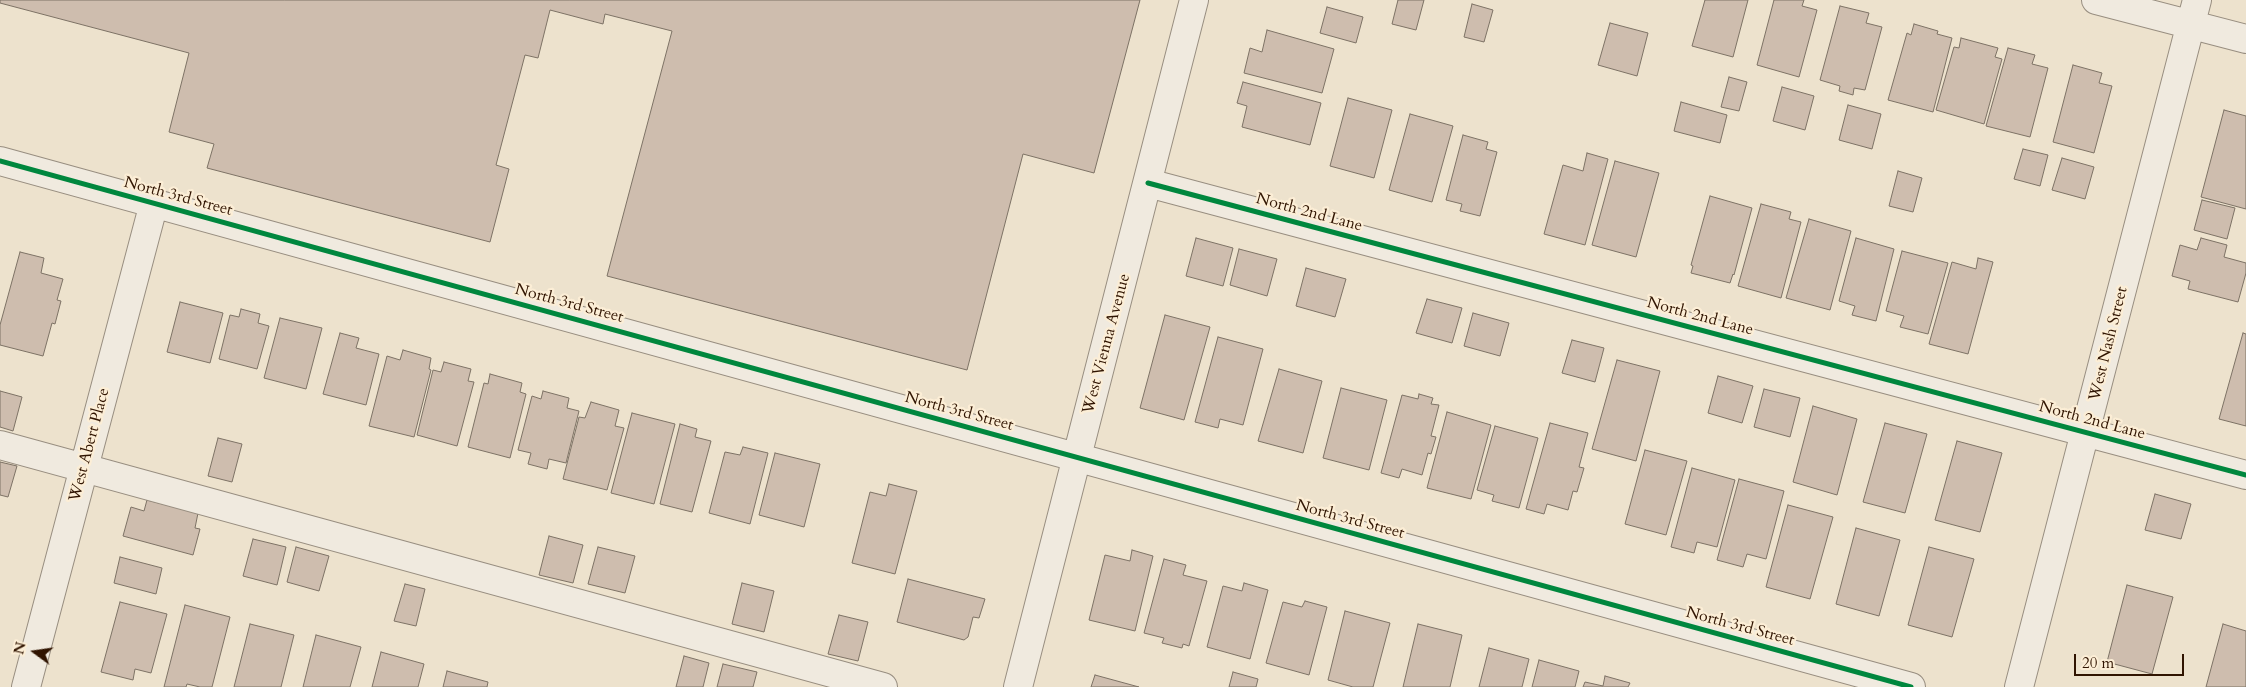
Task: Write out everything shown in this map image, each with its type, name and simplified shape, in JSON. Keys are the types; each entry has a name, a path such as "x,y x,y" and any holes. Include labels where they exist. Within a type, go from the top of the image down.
{"street":[{"name":"West Vienna Avenue","path":"1018,687 1194,0"},
{"path":"2096,0 2194,12 2246,40"},
{"name":"West Nash Street","path":"2020,687 2194,12"},
{"name":"North 3rd Street","path":"0,162 1912,687"},
{"name":"North 2nd Lane","path":"1148,183 2246,476"},
{"name":"West Abert Place","path":"26,687 154,203"},
{"path":"0,445 883,687"}],"building":[{"path":"0,0 1140,0 1094,173 1023,154 967,370 607,276 672,31 605,14 603,24 550,10 538,58 525,55 496,165 509,169 490,242 207,168 214,144 169,132 189,53 0,3"},
{"path":"1398,0 1424,0 1416,30 1392,24"},
{"path":"1705,0 1748,0 1733,57 1692,46"},
{"path":"1774,0 1804,0 1802,6 1817,10 1799,77 1757,65"},
{"path":"1472,4 1493,10 1484,42 1464,37"},
{"path":"1840,6 1869,13 1866,23 1882,27 1865,90 1854,88 1853,95 1839,91 1840,86 1820,80"},
{"path":"1327,7 1363,17 1356,43 1320,33"},
{"path":"1610,23 1648,33 1637,76 1598,65"},
{"path":"1914,24 1938,31 1937,34 1952,38 1933,112 1888,100 1907,33 1911,35"},
{"path":"1267,30 1334,49 1322,93 1244,73 1250,48 1262,52"},
{"path":"1961,38 1998,48 1995,57 2002,59 1984,124 1936,110 1954,47 1959,48"},
{"path":"2008,48 2035,55 2032,64 2048,68 2030,137 1986,126"},
{"path":"2073,65 2102,73 2099,83 2112,86 2094,153 2053,142"},
{"path":"1729,77 1747,82 1739,111 1721,107"},
{"path":"1243,82 1321,103 1310,145 1242,127 1247,106 1237,103"},
{"path":"1782,87 1814,96 1805,130 1773,121"},
{"path":"1348,98 1392,110 1374,178 1330,166"},
{"path":"1681,102 1727,115 1720,143 1674,131"},
{"path":"1848,105 1881,114 1872,149 1839,140"},
{"path":"2224,110 2246,116 2246,209 2201,197"},
{"path":"1410,114 1453,126 1432,202 1389,190"},
{"path":"1463,135 1488,142 1486,149 1497,152 1480,216 1460,211 1462,204 1446,200"},
{"path":"2023,149 2048,155 2040,186 2014,179"},
{"path":"1587,153 1608,159 1585,245 1544,234 1563,165 1583,171"},
{"path":"2062,158 2094,167 2085,199 2052,190"},
{"path":"1615,161 1659,173 1636,257 1592,245"},
{"path":"1898,171 1922,178 1913,212 1889,206"},
{"path":"1710,196 1752,208 1734,275 1730,283 1691,273 1693,266 1691,265"},
{"path":"2202,200 2235,208 2227,239 2194,230"},
{"path":"1761,204 1791,212 1789,219 1801,222 1781,298 1738,286"},
{"path":"1809,219 1851,231 1830,310 1786,298"},
{"path":"1196,238 1233,248 1223,286 1186,276"},
{"path":"1856,238 1894,249 1876,321 1852,315 1855,306 1839,301"},
{"path":"2201,238 2227,245 2224,257 2246,263 2246,273 2238,302 2188,289 2190,281 2172,276 2180,245 2197,250"},
{"path":"1239,249 1277,259 1267,296 1230,285"},
{"path":"1902,251 1948,263 1928,334 1900,327 1904,316 1886,311"},
{"path":"20,252 44,258 41,273 63,279 57,300 61,301 55,324 52,323 43,356 0,345 0,325"},
{"path":"1978,258 1993,262 1968,354 1929,344 1952,262 1976,269"},
{"path":"1306,268 1346,279 1335,317 1296,306"},
{"path":"1427,299 1462,308 1452,343 1416,333"},
{"path":"180,302 223,313 210,363 167,352"},
{"path":"241,309 260,314 258,323 269,326 257,369 219,359 230,315 239,317"},
{"path":"1473,313 1509,323 1500,356 1464,346"},
{"path":"1165,315 1210,327 1184,420 1140,408"},
{"path":"280,318 322,328 306,389 264,378"},
{"path":"340,333 359,338 356,348 379,354 366,405 323,394"},
{"path":"2243,333 2246,334 2246,426 2219,419"},
{"path":"1218,337 1263,349 1243,425 1220,419 1218,428 1195,422"},
{"path":"1572,340 1604,348 1595,382 1562,373"},
{"path":"403,350 431,358 429,369 431,370 414,437 369,426 387,356 400,360"},
{"path":"1617,360 1660,371 1636,461 1592,449"},
{"path":"444,362 471,369 468,381 474,382 457,446 417,435 433,370 441,372"},
{"path":"1279,369 1322,381 1303,453 1258,441"},
{"path":"490,374 522,383 520,392 526,394 510,458 468,447 484,383 488,384"},
{"path":"1718,376 1753,386 1742,423 1708,413"},
{"path":"1341,388 1387,400 1369,470 1323,458"},
{"path":"1764,389 1800,398 1790,437 1754,427"},
{"path":"0,391 22,397 13,431 0,427"},
{"path":"543,391 569,398 567,408 579,411 566,463 549,459 547,469 528,464 531,453 518,450 532,396 541,399"},
{"path":"1419,394 1433,398 1431,404 1439,405 1431,436 1436,437 1431,454 1428,453 1422,475 1402,469 1399,478 1381,473 1402,395 1418,399"},
{"path":"591,402 619,410 615,426 624,428 607,490 563,479 579,417 585,418"},
{"path":"1813,406 1857,419 1837,495 1793,482"},
{"path":"1447,412 1491,425 1471,499 1427,488"},
{"path":"632,413 675,424 654,504 611,493"},
{"path":"1550,423 1588,433 1579,467 1584,468 1577,492 1573,491 1568,510 1547,504 1544,514 1526,509"},
{"path":"1885,423 1927,434 1905,513 1863,502"},
{"path":"680,424 697,429 695,437 711,441 692,512 660,504"},
{"path":"1495,426 1538,438 1519,508 1492,501 1494,495 1477,490"},
{"path":"218,438 242,444 232,482 208,476"},
{"path":"1957,441 2002,453 1980,532 1935,520"},
{"path":"743,447 768,453 750,524 709,513 725,452 740,455"},
{"path":"1645,450 1687,461 1666,535 1625,524"},
{"path":"775,453 820,464 804,527 759,515"},
{"path":"0,462 17,466 8,497 0,495"},
{"path":"1692,468 1735,480 1717,547 1697,542 1694,553 1671,547"},
{"path":"1739,479 1784,491 1766,559 1747,554 1743,567 1717,560"},
{"path":"889,484 917,491 895,574 852,563 870,492 886,496"},
{"path":"2155,494 2191,504 2181,539 2145,530"},
{"path":"147,500 198,513 195,528 200,529 193,555 123,536 131,507 144,511"},
{"path":"1788,505 1833,517 1810,599 1766,587"},
{"path":"1856,528 1900,540 1879,616 1836,604"},
{"path":"549,536 583,545 573,583 539,575"},
{"path":"253,539 286,547 277,585 243,576"},
{"path":"296,547 329,556 319,591 287,582"},
{"path":"598,547 635,556 625,593 588,584"},
{"path":"1929,547 1974,559 1952,637 1908,625"},
{"path":"1132,550 1153,556 1135,631 1089,620 1105,555 1130,561"},
{"path":"120,557 162,568 156,594 114,583"},
{"path":"1164,559 1186,565 1183,575 1207,581 1189,646 1183,644 1182,648 1162,643 1164,638 1144,633"},
{"path":"908,579 985,599 979,618 973,617 968,637 964,640 897,622"},
{"path":"742,583 774,591 764,632 732,624"},
{"path":"1244,583 1268,590 1250,659 1207,647 1223,586 1242,591"},
{"path":"405,584 425,589 416,626 394,621"},
{"path":"2127,585 2173,597 2152,674 2107,662"},
{"path":"1305,601 1327,607 1309,675 1266,663 1283,602 1302,607"},
{"path":"120,602 167,614 151,673 135,669 133,680 101,672"},
{"path":"185,605 230,617 212,687 187,684 186,687 164,687"},
{"path":"1345,611 1390,623 1373,687 1353,687 1328,680"},
{"path":"839,615 868,622 858,661 828,654"},
{"path":"250,624 294,635 281,687 234,687"},
{"path":"1418,624 1462,635 1450,687 1403,687"},
{"path":"2223,624 2246,631 2246,687 2206,687"},
{"path":"316,635 361,647 350,687 303,687"},
{"path":"1489,648 1529,659 1522,687 1479,687"},
{"path":"381,652 424,664 418,687 372,687"},
{"path":"684,656 709,663 703,687 676,687"},
{"path":"1539,660 1579,671 1575,687 1532,687"},
{"path":"723,664 757,672 753,687 717,687"},
{"path":"447,671 488,682 487,687 443,687"},
{"path":"1233,672 1258,679 1256,687 1229,687"},
{"path":"1095,675 1139,687 1091,687"},
{"path":"1605,676 1630,683 1628,687 1583,687 1585,682 1603,686"}],"cycle path":[{"path":"0,161 1911,687"},
{"path":"1148,183 2246,475"}]}
